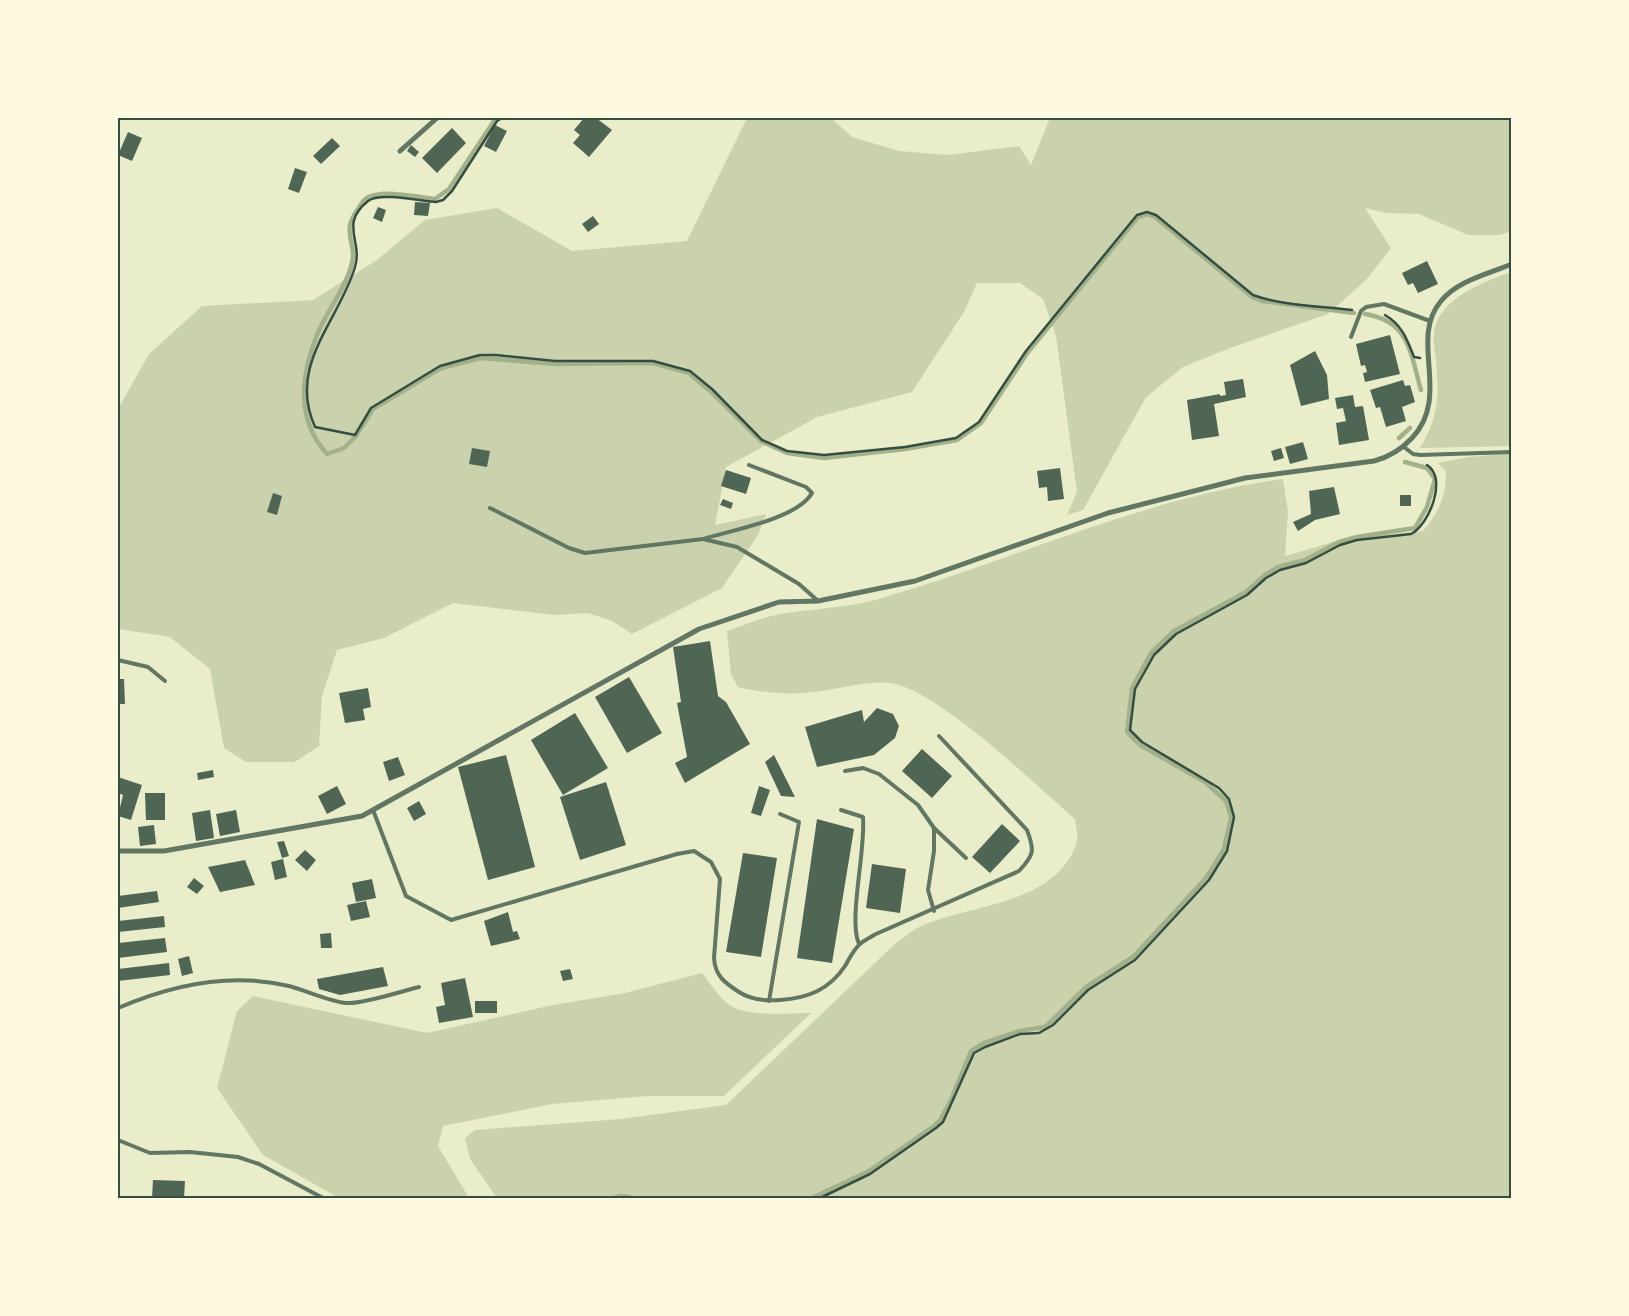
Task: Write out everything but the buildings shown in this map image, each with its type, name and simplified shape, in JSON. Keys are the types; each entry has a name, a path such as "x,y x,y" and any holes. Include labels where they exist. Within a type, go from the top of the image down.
{"street":[{"path":"400,151 437,118"},
{"path":"118,851 164,851 362,816 699,629 779,602 818,601 915,580 1108,513 1245,478 1374,462 1388,457 1404,447 1420,430 1430,409 1428,331 1430,321 1440,302 1452,290 1512,264"}],"lane":[{"path":"1351,337 1361,311 1376,304 1384,304 1430,321"},
{"path":"1404,447 1413,454 1512,452"},
{"path":"490,508 569,548 584,553 703,539 780,516 808,501 812,493 806,487 748,465"},
{"path":"703,539 737,547 799,584 818,601"},
{"path":"118,660 148,667 165,681"},
{"path":"373,810 406,896 451,920 677,854 694,851 711,862 720,879 714,953 714,968 719,978 743,994 769,1001 801,999 817,993 832,982 860,944 876,934 1019,871 1030,860 1034,846 1027,830 938,736"},
{"path":"845,771 864,768 879,774 918,805 934,828 966,858"},
{"path":"841,810 863,817 865,836 856,917 856,936 860,944"},
{"path":"769,1001 799,822 780,814"},
{"path":"934,828 934,851 928,890 930,903 934,910"},
{"path":"118,1008 146,996 204,982 232,980 250,979 288,986 348,1003 419,987"},
{"path":"118,1140 150,1153 190,1152 238,1157 259,1164 324,1198"}],"path":[{"path":"502,118 497,121 452,191 442,200 436,202 377,197 367,202 354,220 352,229 357,254 355,268 320,336 310,371 307,408 315,427 355,435 371,408 440,366 480,355 496,355 555,361 653,361 690,371 712,389 762,440 787,451 824,456 905,447 956,438 979,422 1026,351 1136,215 1147,212 1156,215 1253,294 1263,298 1311,306 1361,311"},
{"path":"1383,314 1394,320 1405,333 1414,357"},
{"path":"820,1198 870,1174 936,1128 943,1122 974,1053 985,1046 1020,1034 1039,1033 1054,1025 1088,990 1135,960 1209,880 1227,851 1232,835 1234,817 1229,799 1207,780 1142,742 1130,730 1135,689 1154,655 1176,634 1248,595 1266,578 1280,570 1306,563 1340,545 1357,540 1411,534 1417,531 1427,517 1438,483 1434,470 1416,461 1413,454"}],"green space":[{"path":"747,118 831,118 852,137 899,151 947,155 1019,146 1031,165 1050,118 1511,118 1511,231 1500,235 1468,235 1419,214 1386,213 1365,208 1391,248 1366,280 1328,314 1230,348 1183,367 1146,397 1083,510 1067,515 1077,492 1056,336 1043,299 1020,283 977,283 964,312 912,392 817,417 726,467 715,525 766,514 758,535 722,588 632,634 612,621 588,613 555,615 453,603 384,638 337,650 322,696 319,746 295,762 246,762 224,748 210,669 170,637 118,629 118,409 149,354 202,306 313,300 377,260 425,220 497,208 572,251 687,241"},
{"path":"1511,272 1511,446 1420,448 1431,426 1436,406 1437,385 1434,333 1437,321 1444,310 1464,293"},
{"path":"1511,453 1511,1198 497,1198 470,1159 465,1138 475,1130 621,1119 726,1105 897,942 913,930 939,919 1008,900 1029,892 1049,880 1065,865 1076,845 1075,819 985,740 932,701 908,688 889,683 870,683 814,692 795,693 756,691 738,687 731,674 727,631 774,615 857,604 882,598 1080,531 1180,500 1231,488 1283,479 1288,512 1285,556 1343,539 1423,531 1437,510 1445,488 1446,471 1438,463 1469,457"},
{"path":"702,973 724,1000 741,1010 771,1014 811,1013 724,1096 648,1096 552,1104 443,1126 438,1146 469,1198 339,1198 263,1155 217,1088 237,1011 253,996 427,1033 553,1005 625,993"}],"waterway":[{"path":"496,118 449,189 435,199 400,194 373,195 364,200 353,218 350,226 353,251 351,267 344,285 317,335 307,366 305,381 304,397 310,427 317,441 327,454 344,448 356,436 373,409 441,368 481,358 555,364 653,363 689,373 761,441 787,453 824,458 905,449 957,440 981,423 1028,352 1138,217 1147,214 1155,217 1252,297 1262,301 1354,313"},
{"path":"1365,314 1380,318 1400,331 1410,352 1421,390"},
{"path":"1399,438 1410,428"},
{"path":"812,1198 869,1171 934,1126 940,1120 950,1102 971,1051 984,1043 1019,1031 1045,1027 1086,987 1133,957 1206,878 1224,849 1231,817 1226,801 1205,782 1140,745 1127,732 1132,688 1151,653 1174,631 1246,592 1265,575 1278,567 1305,560 1339,542 1357,537 1415,528 1427,507 1435,479 1427,468 1405,462"},
{"path":"613,1198 621,1196 633,1198"}]}
